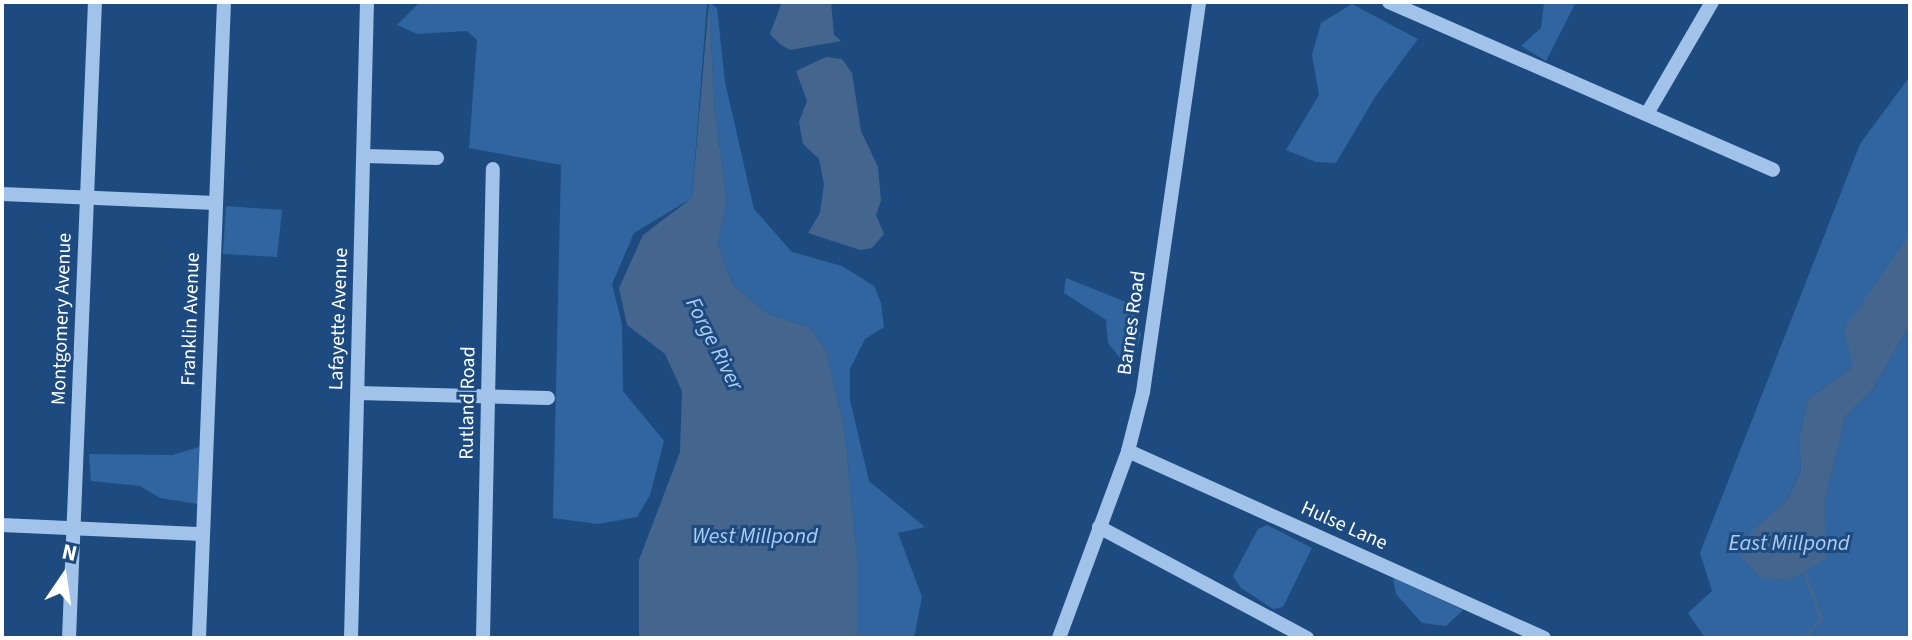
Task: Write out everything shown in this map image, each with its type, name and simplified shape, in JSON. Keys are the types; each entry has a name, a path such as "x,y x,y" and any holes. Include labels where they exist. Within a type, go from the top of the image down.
{"street":[{"name":"Montgomery Avenue","path":"69,638 95,2"},
{"name":"Franklin Avenue","path":"199,638 224,2"},
{"name":"Lafayette Avenue","path":"351,638 367,2"},
{"name":"Barnes Road","path":"1059,638 1128,451 1144,388 1199,2"},
{"path":"1389,2 1648,112 1773,170"},
{"path":"1648,112 1712,2"},
{"path":"365,156 437,158"},
{"name":"Rutland Road","path":"483,638 493,169"},
{"path":"2,194 215,203"},
{"path":"358,393 548,398"},
{"name":"Hulse Lane","path":"1128,451 1544,638"},
{"path":"2,525 203,534"},
{"path":"1099,527 1307,638"}],"shaded area":[{"path":"420,2 707,2 692,198 634,233 612,284 622,324 623,391 664,441 650,495 637,517 598,524 553,518 561,165 469,148 477,40 467,31 417,34 397,25"},
{"path":"709,2 717,8 725,82 754,209 792,252 842,266 874,286 881,303 884,327 865,339 850,369 850,400 869,481 925,527 898,533 922,597 914,638 857,638 857,559 845,432 826,350 811,328 767,313 733,285 718,245 727,199 715,114"},
{"path":"1544,2 1576,2 1546,61 1521,46 1541,28"},
{"path":"1352,4 1418,39 1375,97 1336,163 1316,162 1286,150 1319,95 1312,55 1321,23"},
{"path":"1910,76 1910,234 1881,282 1853,367 1808,399 1799,438 1801,470 1787,500 1774,513 1827,558 1825,501 1845,417 1873,389 1910,324 1910,638 1705,638 1688,613 1712,591 1700,553 1860,144"},
{"path":"226,206 282,210 277,257 223,254"},
{"path":"1066,278 1131,304 1141,334 1131,372 1108,343 1106,320 1064,293"},
{"path":"199,447 198,504 160,498 140,486 91,481 89,454 172,455"},
{"path":"1267,525 1312,548 1283,607 1273,609 1241,588 1233,576 1258,529"},
{"path":"1393,578 1463,610 1446,626 1422,623 1396,594"}],"water":[{"name":"West Millpond","path":"709,2 715,114 727,199 718,245 733,285 767,313 811,328 826,350 845,432 857,559 857,638 639,638 639,560 680,452 682,391 665,354 627,325 619,288 643,235 692,198"},
{"path":"782,2 831,2 834,35 841,41 790,50 780,44 770,34"},
{"path":"826,57 842,59 852,73 861,131 878,167 881,201 876,215 884,234 872,248 860,250 808,233 820,213 824,184 819,159 803,144 799,122 807,101 796,71"},
{"name":"East Millpond","path":"1910,234 1910,324 1873,389 1845,417 1825,501 1827,558 1790,580 1761,578 1741,557 1750,533 1787,500 1801,470 1799,438 1808,399 1853,367 1844,329"}],"waterway":[{"path":"1803,638 1821,619 1804,571"}],"water label":[{"name":"Forge River","path":"714,344"}]}
